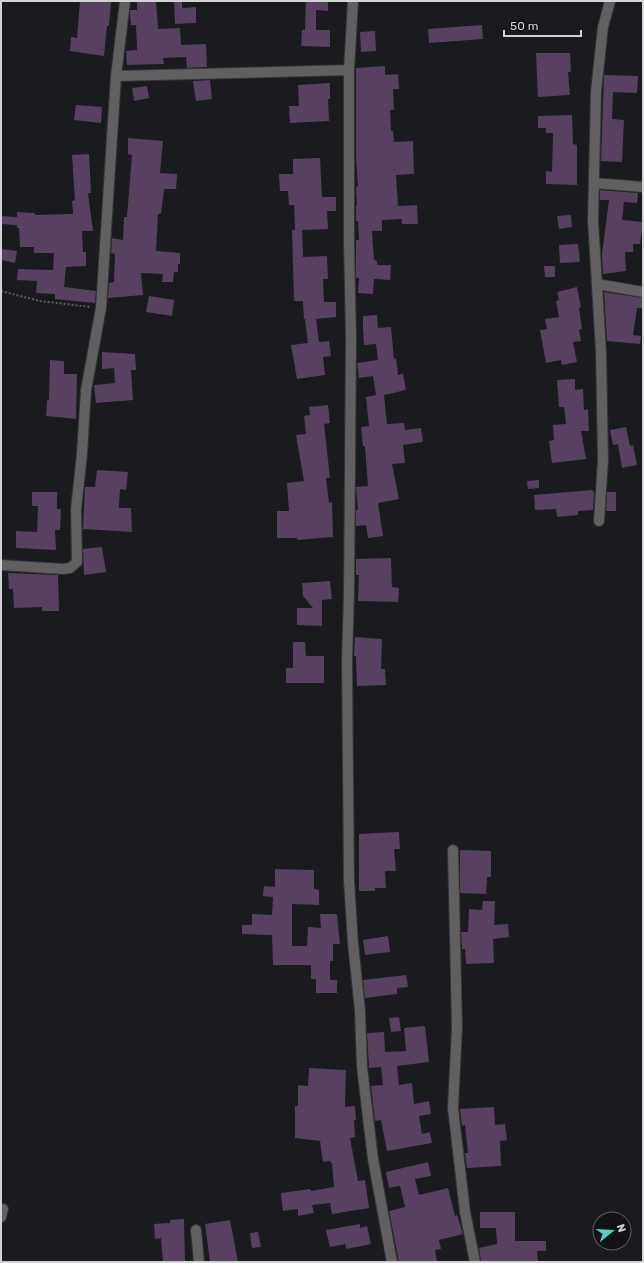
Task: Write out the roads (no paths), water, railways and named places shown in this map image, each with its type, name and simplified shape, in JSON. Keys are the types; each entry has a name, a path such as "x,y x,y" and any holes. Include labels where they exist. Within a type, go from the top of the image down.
{"street":[{"path":"1,565 63,569 70,568 77,562 76,509 82,454 86,390 100,308 116,76 125,1"},
{"path":"353,1 349,70 349,242 352,338 349,594 346,659 349,881 353,943 360,1011 362,1067 373,1159 392,1262"},
{"path":"599,521 603,460 601,351 593,220 596,91 603,27 610,1"},
{"path":"116,76 349,70"},
{"path":"594,183 643,187"},
{"path":"597,284 643,292"},
{"path":"453,850 457,1027 453,1108 464,1212 475,1262"},
{"path":"196,1230 199,1262"}]}
